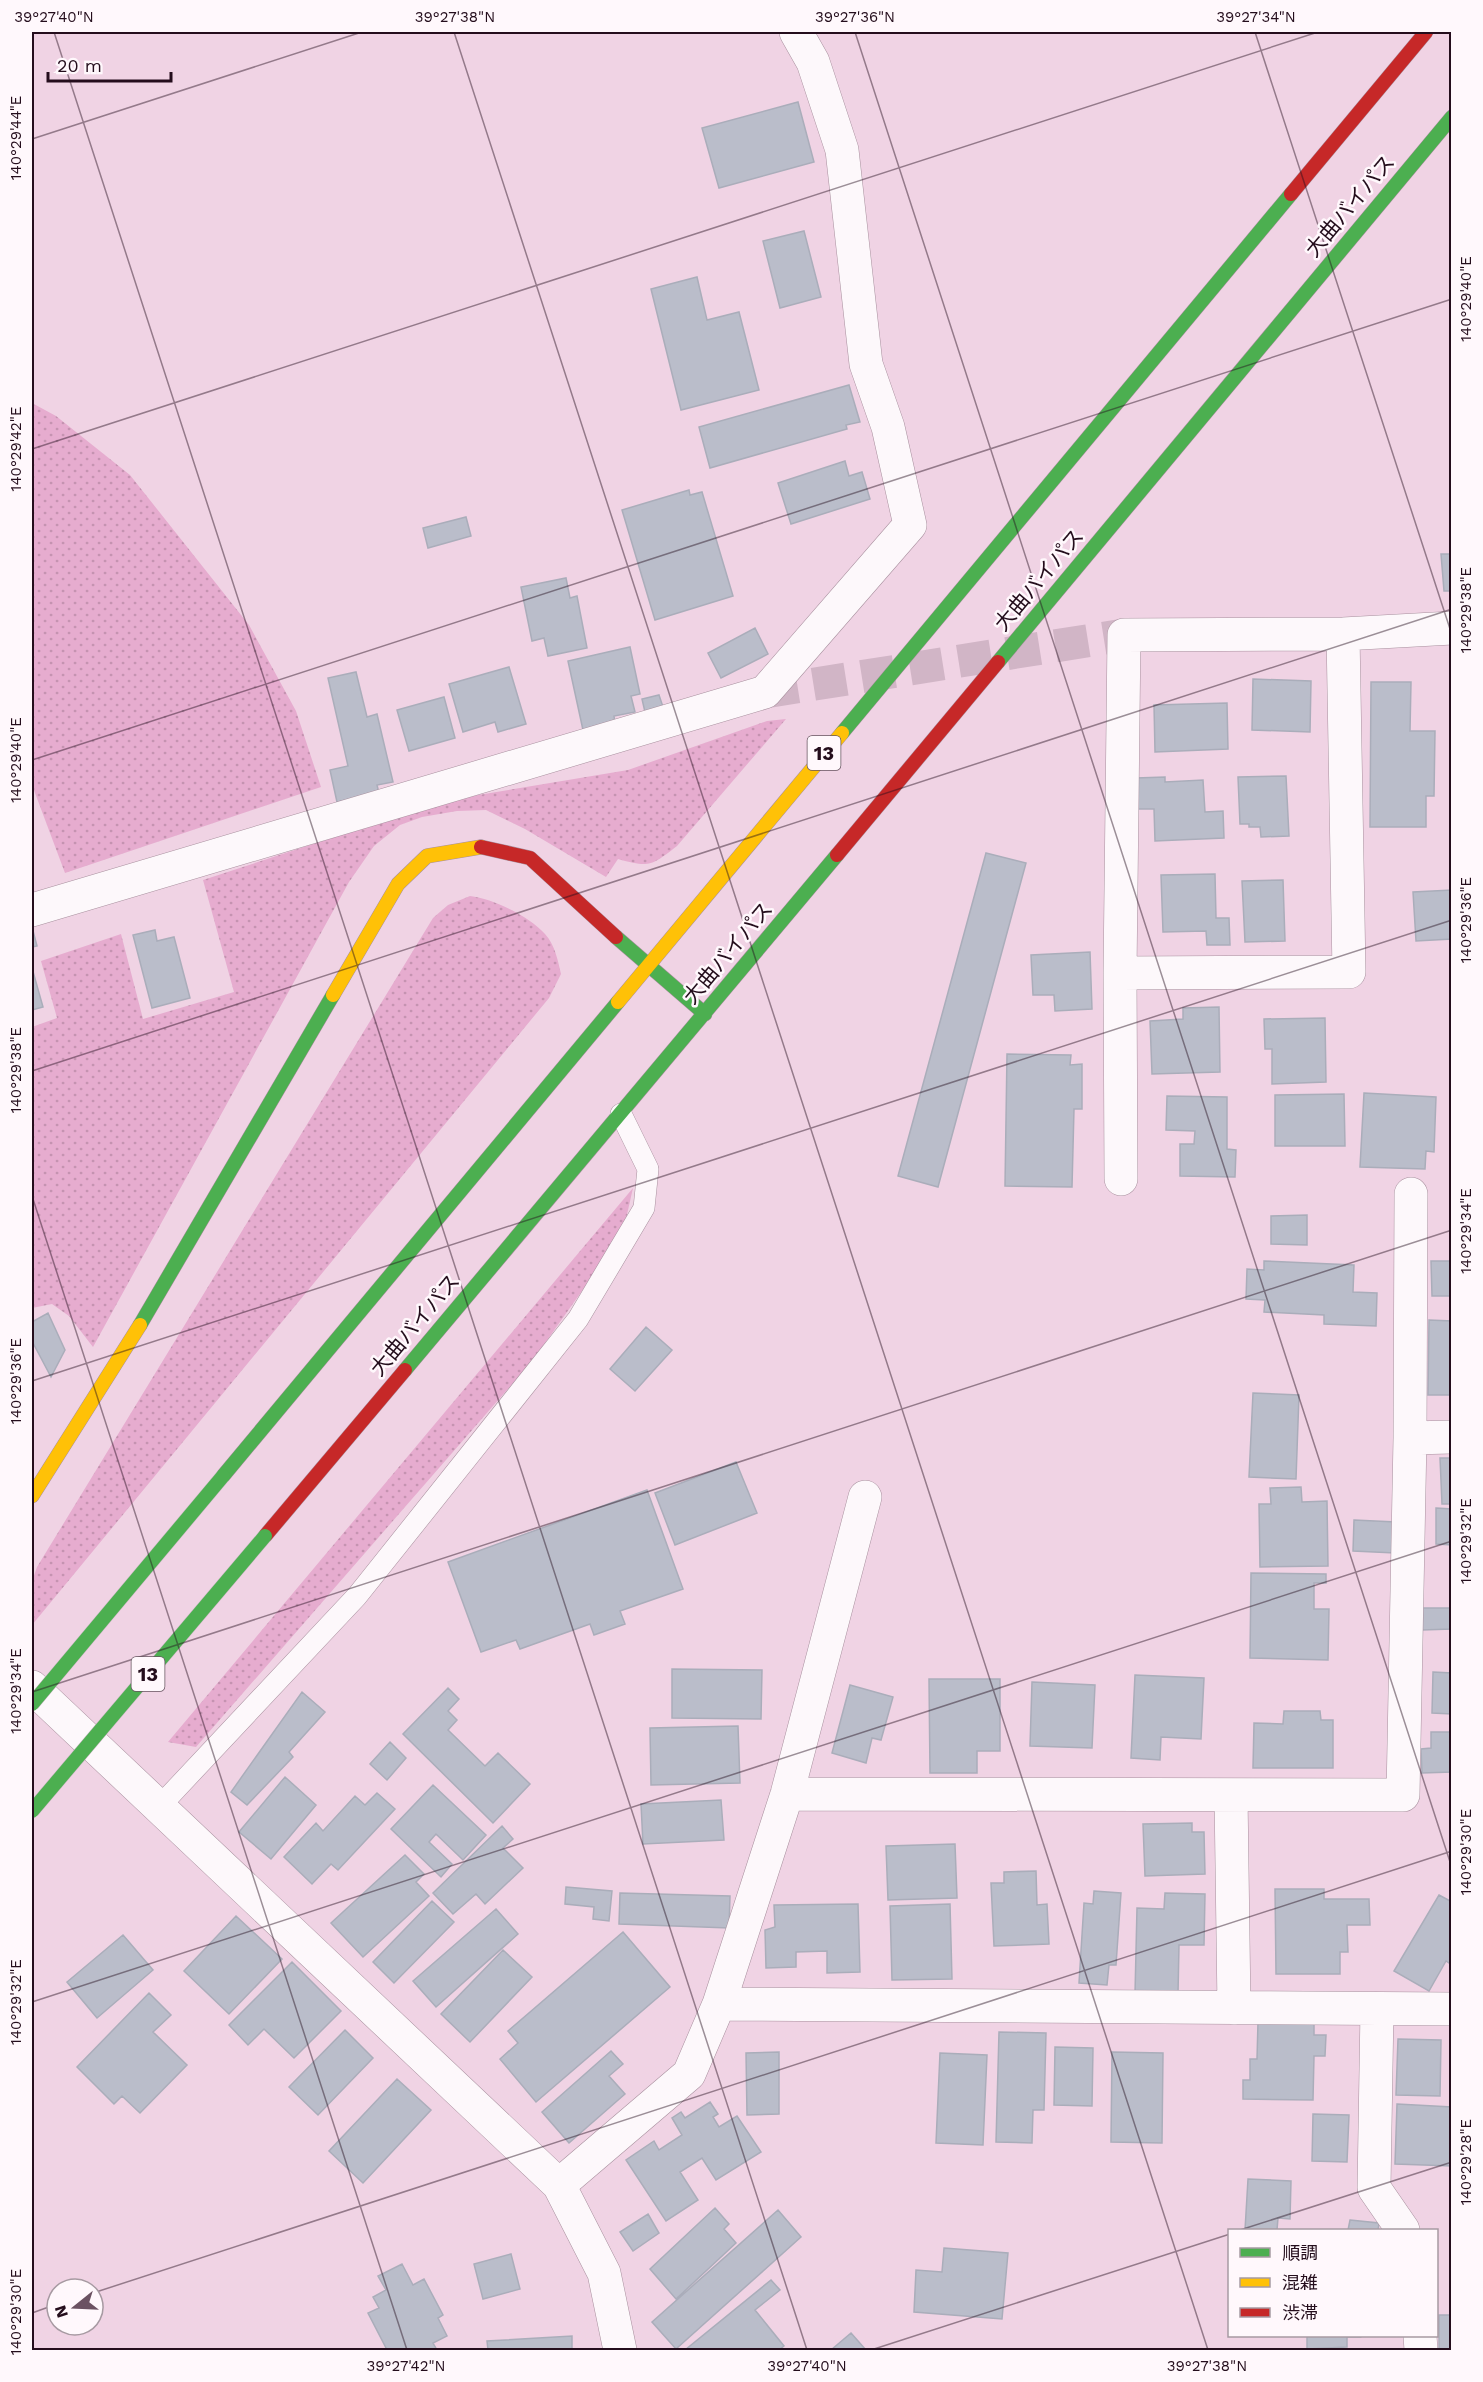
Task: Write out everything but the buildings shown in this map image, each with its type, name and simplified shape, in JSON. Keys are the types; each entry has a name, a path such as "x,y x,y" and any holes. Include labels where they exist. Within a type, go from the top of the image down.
{"main road":[{"name":"13","path":"32,1704 1426,32"},
{"name":"大曲バイパス","path":"32,1811 705,1014 1452,117"},
{"path":"32,1496 137,1330 398,884 427,856 481,847 530,858 647,966 705,1014"}],"street":[{"path":"32,910 765,692 910,525 888,427 866,364 842,150 813,62 795,32"},
{"path":"1121,1179 1120,974 1124,635 1343,634 1452,628"},
{"path":"1120,974 1349,972 1343,634"},
{"path":"787,1794 1403,1796 1410,1438 1411,1194"},
{"path":"1410,1438 1452,1437"},
{"path":"560,2185 689,2074 719,2004 787,1794 865,1497"},
{"path":"32,1687 560,2185 604,2274 620,2350"},
{"path":"1231,1795 1234,2008"},
{"path":"719,2004 1452,2010"},
{"path":"1377,2009 1374,2188 1402,2229"}],"lane":[{"path":"159,1807 357,1596 578,1319 645,1208 648,1169 621,1114"}],"shaded area":[{"path":"32,403 56,416 130,475 249,625 296,711 321,787 65,873 32,785"},
{"path":"786,719 677,846 650,863 637,864 618,859 606,877 525,829 486,810 457,811 422,817 400,825 374,846 349,882 93,1347 69,1316 52,1304 32,1308 32,1027 57,1018 41,961 121,934 143,1019 234,992 203,880 448,800 628,770 767,721"},
{"path":"470,896 510,909 538,927 548,938 556,953 561,974 549,998 32,1625 32,1581 37,1567 433,918 448,905"},
{"path":"633,1188 626,1219 616,1243 533,1360 196,1747 168,1742"}],"tunnel":[{"path":"765,692 1124,635"}],"traffic: fast":[{"path":"998,662 1452,117"},
{"path":"842,733 1291,194"},
{"path":"405,1370 837,855"},
{"path":"616,937 705,1014"},
{"path":"140,1325 333,995"},
{"path":"223,1476 618,1002"},
{"path":"32,1704 223,1476"},
{"path":"32,1811 265,1536"}],"traffic: slow":[{"path":"618,1002 842,733"},
{"path":"333,995 398,884 427,856 481,847"},
{"path":"32,1496 140,1325"}],"traffic: jam":[{"path":"1291,194 1426,32"},
{"path":"837,855 998,662"},
{"path":"481,847 530,858 616,937"},
{"path":"265,1536 405,1370"}]}
